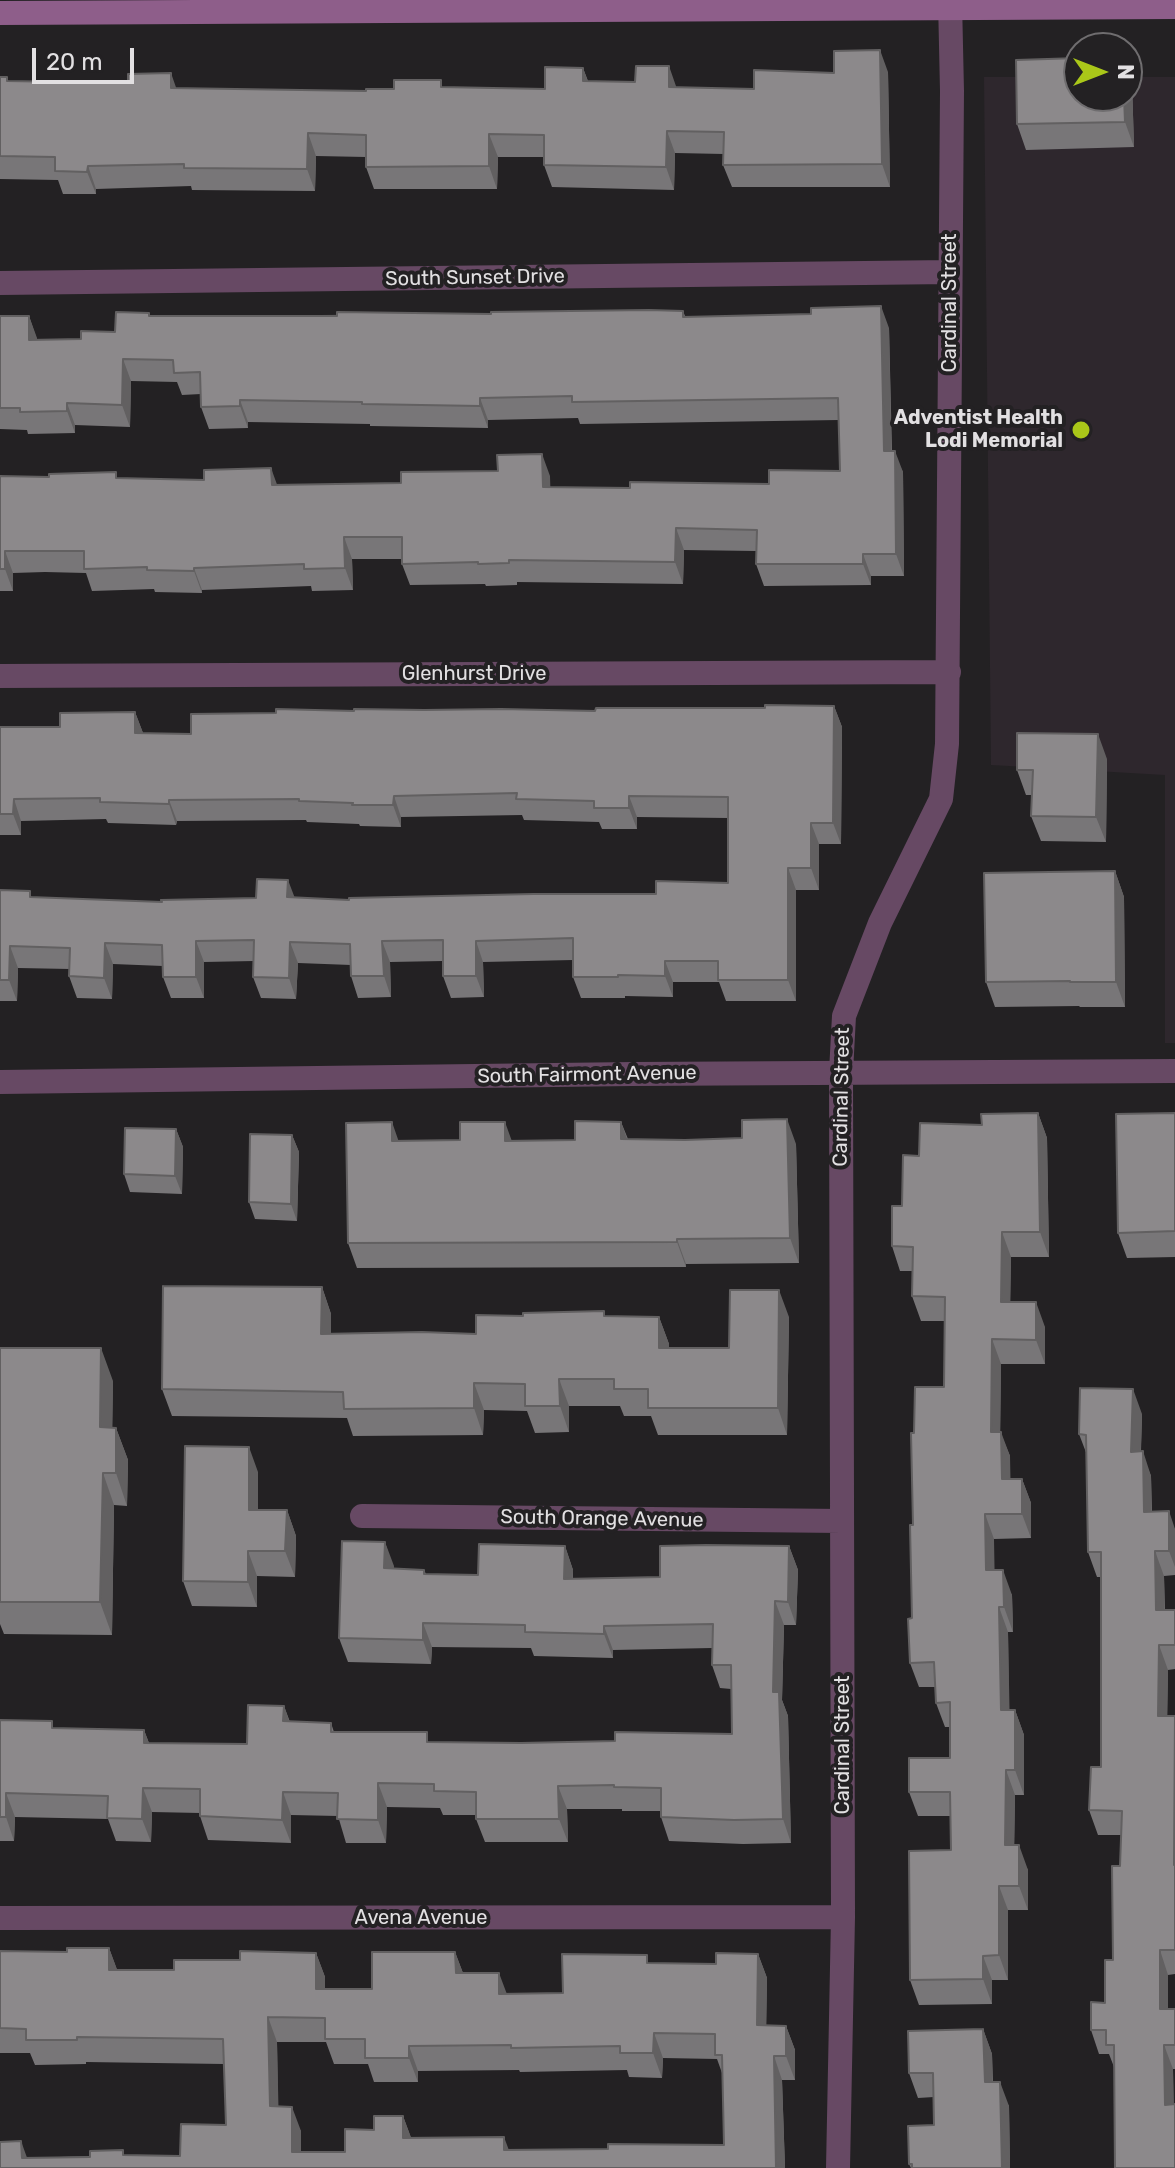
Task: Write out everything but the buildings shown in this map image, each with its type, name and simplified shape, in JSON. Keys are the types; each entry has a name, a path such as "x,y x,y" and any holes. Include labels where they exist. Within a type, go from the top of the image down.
{"main road":[{"path":"0,13 950,4 1175,7"}],"street":[{"name":"Cardinal Street","path":"838,2168 843,1917 841,1072 844,1016 880,923 941,799 947,744 950,4"},
{"name":"South Sunset Drive","path":"0,283 950,272"},
{"name":"Glenhurst Drive","path":"0,676 949,672"},
{"name":"South Fairmont Avenue","path":"0,1082 1175,1071"},
{"name":"South Orange Avenue","path":"362,1516 842,1521"},
{"name":"Avena Avenue","path":"0,1918 843,1917"}],"shaded area":[{"name":"Adventist Health Lodi Memorial","path":"984,77 1063,77 1063,112 1143,112 1143,77 1175,77 1175,1043 1165,1043 1165,775 991,765"}],"place":[{"name":"Adventist Health Lodi Memorial","path":"1081,430"}]}
